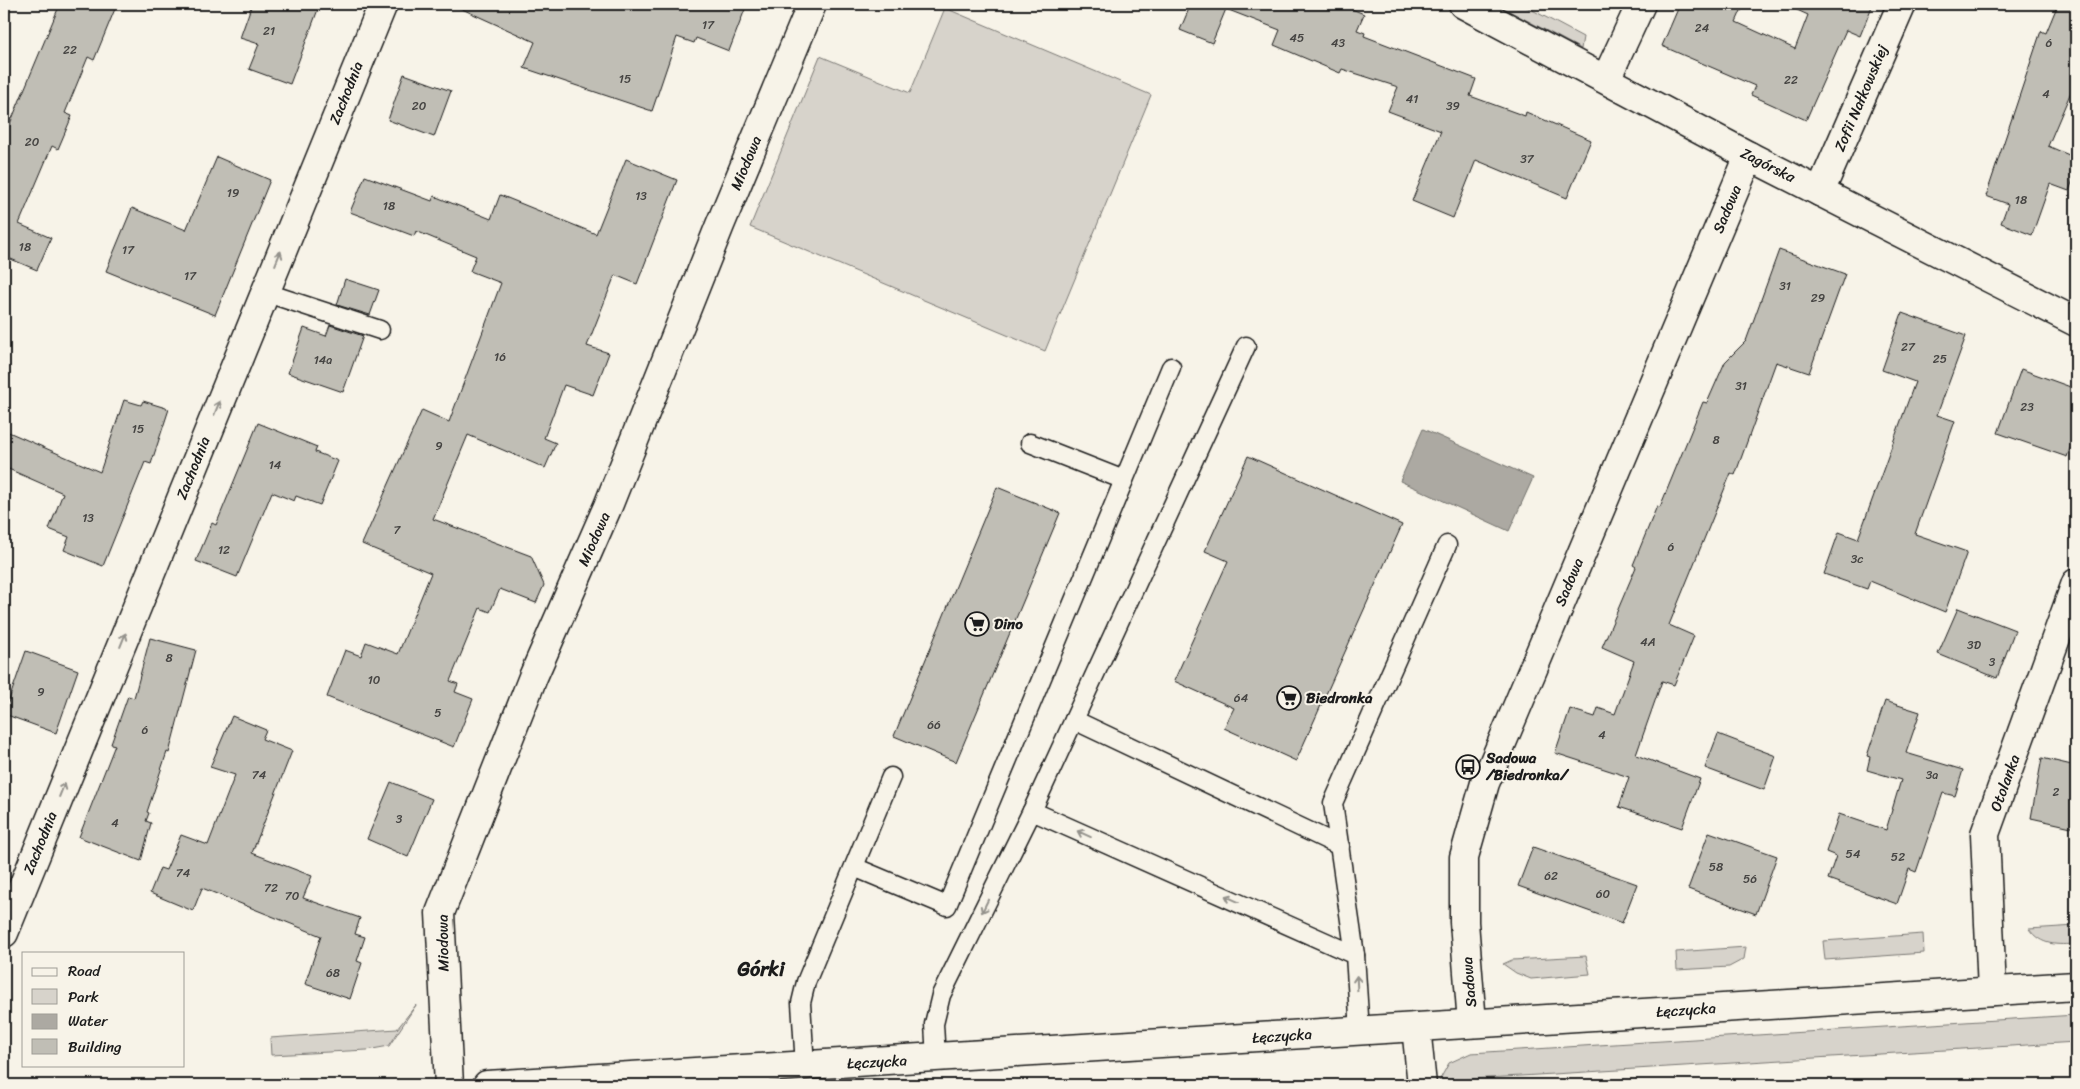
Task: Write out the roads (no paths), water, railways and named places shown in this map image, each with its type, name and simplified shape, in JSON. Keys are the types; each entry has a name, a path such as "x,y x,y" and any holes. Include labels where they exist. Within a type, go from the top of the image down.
{"street":[{"name":"Zachodnia","path":"4,933 383,4"},
{"name":"Miodowa","path":"449,1085 440,913 533,678 608,506 720,225 812,4"},
{"name":"Zagórska","path":"1462,4 1749,156 2076,322"},
{"path":"1606,79 1641,4"},
{"name":"Zofii Nałkowskiej","path":"1820,192 1902,4"},
{"name":"Sadowa","path":"1472,1024 1464,922 1464,857 1484,783 1749,156"},
{"name":"Otolanka","path":"1992,991 1985,834 2076,583"},
{"name":"Łęczycka","path":"487,1085 936,1059 2076,986"},
{"path":"1416,1027 1422,1085"}],"lane":[{"path":"264,292 380,330"},
{"path":"936,1059 934,1024 940,995 1032,811 1246,346"},
{"path":"854,867 947,906 1170,367"},
{"path":"1030,443 1124,480"},
{"path":"1360,1031 1355,955 1332,803 1447,545"},
{"path":"1074,720 1340,846"},
{"path":"805,1066 801,1003 806,982 891,778"},
{"path":"1032,811 1355,955"}],"water":[{"path":"1423,429 1533,478 1509,531 1400,481"}],"place":[{"name":"Dino","path":"977,624"},
{"name":"Biedronka","path":"1289,698"},
{"name":"Sadowa /Biedronka/","path":"1468,767"}],"district":[{"name":"Górki","path":"761,969"}]}
